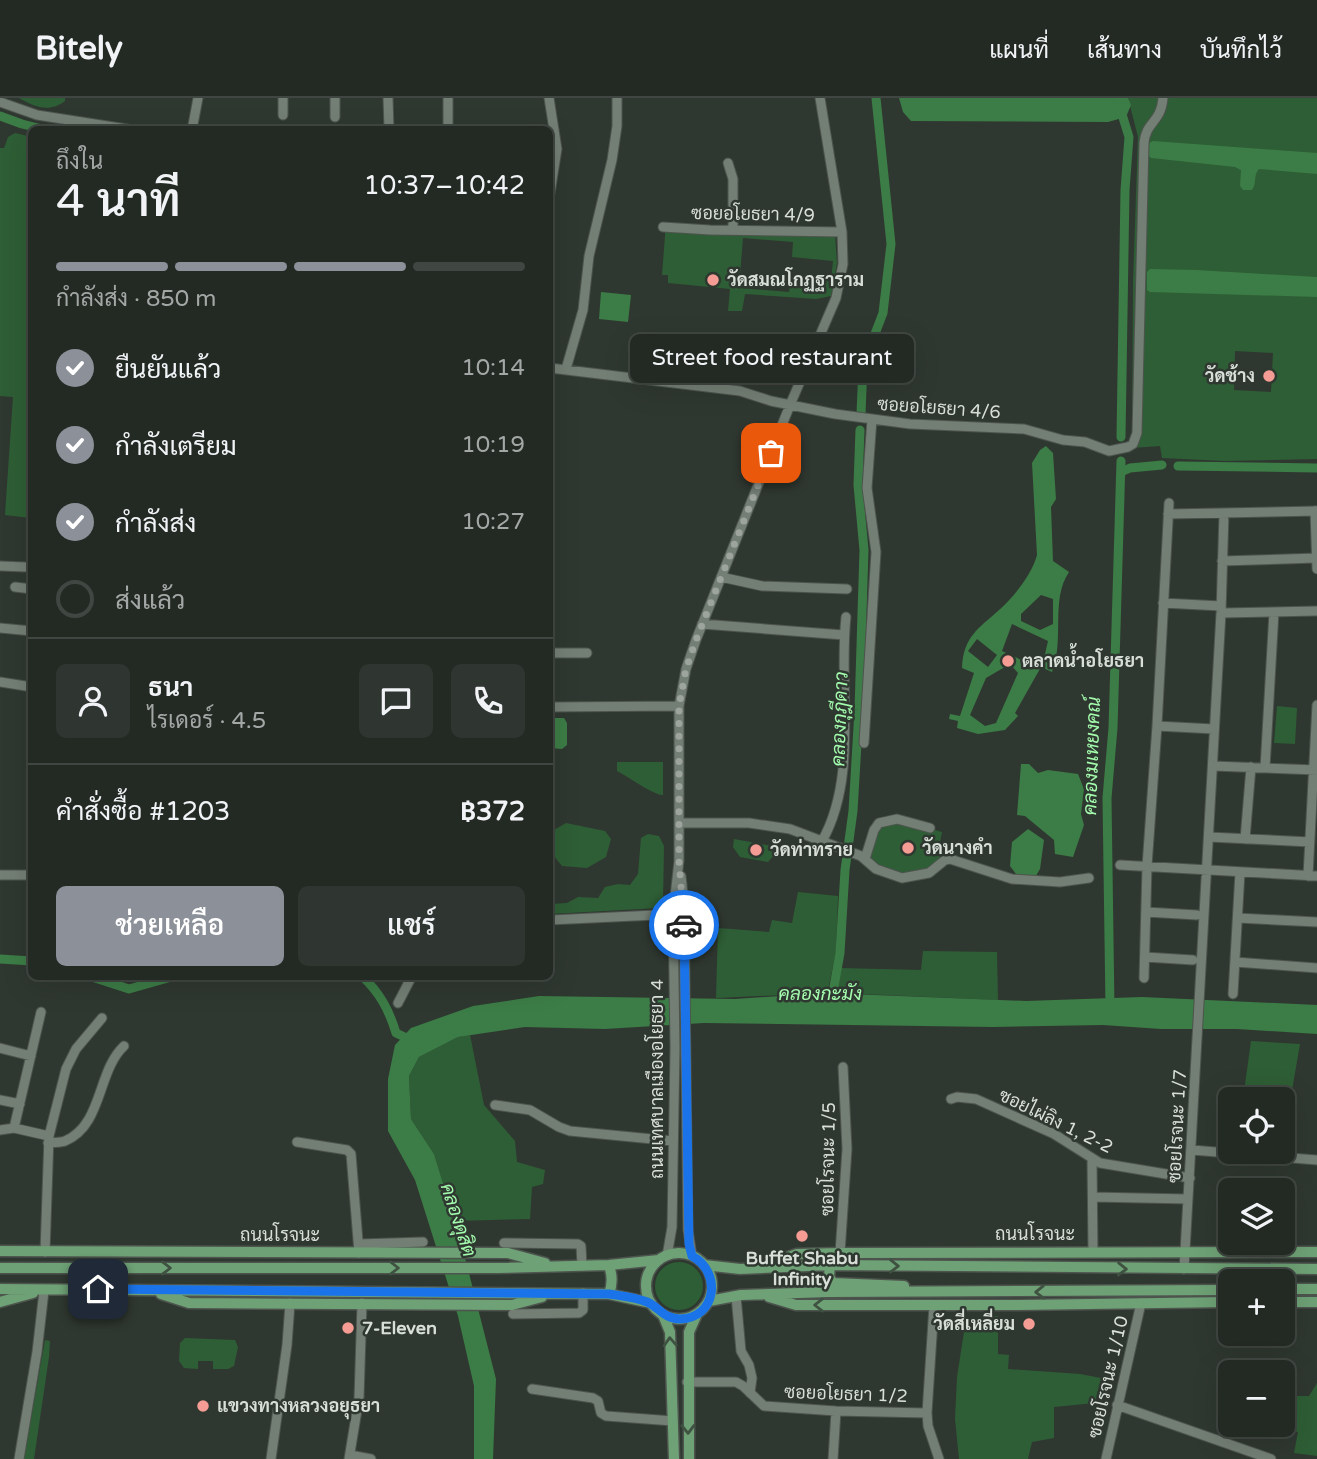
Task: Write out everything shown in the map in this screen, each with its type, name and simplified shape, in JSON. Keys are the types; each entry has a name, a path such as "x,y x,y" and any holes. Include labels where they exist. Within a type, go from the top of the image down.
{"main road":[{"name":"ถนนโรจนะ","path":"0,1251 424,1247 508,1253 558,1266"},
{"name":"ถนนโรจนะ","path":"756,1269 797,1254 1317,1251"},
{"path":"24,1268 68,1252"},
{"path":"674,1459 670,1332 663,1315 651,1303 646,1288 653,1266 663,1258 680,1254 692,1256 704,1265 712,1286 709,1301 697,1314 689,1332 689,1459"},
{"name":"ถนนโรจนะ","path":"0,1268 497,1268 608,1265 663,1258"},
{"path":"608,1265 612,1274 609,1294"},
{"name":"ถนนโรจนะ","path":"704,1265 756,1269 830,1265 1317,1269"},
{"path":"830,1265 829,1277 833,1283 910,1286 941,1293"},
{"path":"1159,1269 1159,1290"},
{"path":"0,1289 149,1290 430,1298 498,1298 583,1293 609,1294 651,1303"},
{"path":"1295,1289 1317,1289"},
{"path":"0,1302 47,1290"},
{"path":"149,1290 189,1303 362,1304 430,1298"},
{"path":"709,1301 736,1296 828,1292 1218,1290"},
{"path":"1011,1305 1012,1292"},
{"path":"762,1295 796,1305 1218,1302"},
{"path":"1295,1302 1317,1302"},
{"path":"663,1315 680,1319 697,1314"}],"street":[{"path":"193,126 198,98"},
{"path":"283,98 284,115"},
{"path":"335,98 335,117"},
{"path":"388,98 388,126"},
{"path":"448,126 449,98"},
{"path":"549,98 557,149 553,174"},
{"path":"566,369 583,310 589,256 612,160 617,126 617,98"},
{"name":"ถนนเทศบาลเมืองอโยธยา 4","path":"663,1258 672,1227 675,1047 673,982 678,914 679,706 686,669 702,624 836,298 843,264 842,232 820,98"},
{"name":"ซอยอโยธยา 4/6","path":"553,368 740,391 790,405 872,419 911,424 1024,429 1063,440 1085,442 1109,452 1128,447 1136,439 1144,143 1150,125 1159,117 1163,98"},
{"path":"0,102 37,114 110,126"},
{"path":"729,163 733,180 733,230"},
{"name":"ซอยอโยธยา 4/9","path":"663,227 842,232"},
{"path":"864,743 876,552 867,488 872,419"},
{"path":"1144,978 1147,866 1169,503"},
{"path":"1168,514 1316,511 1317,569"},
{"name":"ซอยโรจนะ 1/7","path":"1184,1269 1213,766 1224,513"},
{"path":"1223,561 1317,558"},
{"path":"0,566 25,566"},
{"path":"721,577 762,586 847,589"},
{"path":"15,587 28,589"},
{"path":"1163,603 1221,610 1317,611"},
{"path":"1265,768 1274,612"},
{"path":"825,842 839,799 845,716 846,617"},
{"path":"702,624 844,635"},
{"path":"0,628 28,631"},
{"path":"553,653 587,653"},
{"path":"0,682 28,686"},
{"path":"1120,865 1313,876 1310,842 1314,821 1317,705"},
{"path":"553,707 679,706"},
{"path":"1157,726 1214,729"},
{"path":"1213,766 1315,770"},
{"path":"1245,839 1251,767"},
{"path":"863,857 879,823 897,819 930,828"},
{"path":"679,823 749,822 790,829 863,857 876,869 902,878 929,873 947,859 1012,879 1060,882 1089,878"},
{"path":"1209,837 1310,842"},
{"path":"1233,994 1240,872"},
{"path":"0,875 28,875"},
{"path":"1146,912 1196,915"},
{"path":"553,920 678,914"},
{"name":"ถนนเทศบาลเมืองอโยธยา 4","path":"678,914 684,982 688,1230 692,1256"},
{"path":"1238,918 1317,922"},
{"path":"1145,957 1194,960"},
{"path":"1235,962 1317,968"},
{"path":"398,1003 410,980"},
{"path":"15,1128 41,1012"},
{"path":"45,1252 48,1139 66,1069 76,1049 102,1018"},
{"path":"0,1130 15,1128 48,1139 65,1141 92,1115 107,1073 124,1046"},
{"path":"0,1048 31,1056"},
{"name":"ซอยโรจนะ 1/5","path":"840,1253 847,1149 843,1067"},
{"name":"ซอยไผ่ลิง 1, 2-2","path":"951,1099 957,1097 976,1100 1054,1134 1092,1160 1133,1170 1190,1178"},
{"path":"0,1100 20,1104"},
{"path":"495,1105 530,1110 570,1131 673,1140"},
{"path":"296,1142 347,1150 351,1154 359,1248"},
{"path":"1192,1150 1317,1160"},
{"path":"1092,1160 1093,1252"},
{"path":"1093,1197 1188,1199"},
{"path":"504,1243 578,1244 581,1246 582,1266"},
{"path":"19,1459 47,1290"},
{"path":"513,1314 579,1313 583,1310 583,1293"},
{"path":"736,1296 741,1350 752,1378 750,1393"},
{"path":"271,1459 290,1303"},
{"name":"ซอยโรจนะ 1/10","path":"1106,1459 1140,1303"},
{"path":"362,1304 359,1398 349,1457 371,1459"},
{"path":"934,1305 927,1412 928,1426 939,1459"},
{"path":"687,1382 736,1382 750,1393"},
{"path":"531,1389 593,1398 598,1401 601,1413 606,1416 673,1421"},
{"name":"ซอยอโยธยา 1/2","path":"750,1393 764,1406 836,1411 927,1412"},
{"path":"1117,1405 1271,1459"},
{"path":"833,1459 836,1411"}],"shaded area":[{"path":"19,98 65,98 65,101 48,108"},
{"path":"1128,98 1317,98 1317,459 1225,461 1162,458 1160,446 1132,448 1133,281 1138,137","holes":["1235,351 1273,353 1271,392 1234,390"]},
{"path":"15,133 28,136 28,518 5,515 13,397 0,396 0,148 4,148 8,137"},
{"path":"666,223 781,234 835,234 837,263 831,296 816,299 745,294 742,311 728,311 730,289 668,283 668,275 662,275","holes":["743,238 793,242 792,257 833,261 831,280 791,277 789,292 739,288"]},
{"path":"1277,706 1297,708 1295,744 1274,743"},
{"path":"617,762 663,762 663,795 617,771"},
{"path":"903,821 942,832 939,847 942,862 920,873 878,869 870,858 875,836 886,825"},
{"path":"566,823 605,831 611,839 606,857 587,868 562,866 553,855 554,830"},
{"path":"648,834 659,836 664,846 663,903 658,908 553,914 553,904 567,903 578,897 598,898 605,887 630,885 638,874 641,838"},
{"path":"734,839 772,846 774,855 768,862 740,857 733,847"},
{"path":"798,892 838,896 836,952 828,990 825,993 716,998 718,928 769,932 772,920 792,923"},
{"path":"923,951 997,952 998,1000 839,993 837,990 840,968 921,970"},
{"path":"470,1035 484,1105 515,1141 517,1162 545,1170 543,1184 532,1187 530,1219 454,1221 434,1154 411,1119 409,1076 419,1057 458,1037"},
{"path":"1251,1041 1300,1044 1293,1087 1245,1087"},
{"path":"679,1262 696,1269 703,1286 696,1303 679,1310 662,1303 655,1286 662,1269"},
{"path":"981,1316 998,1316 998,1354 1009,1355 1008,1369 1101,1378 1095,1403 1054,1407 1054,1438 1032,1442 1028,1459 959,1459 955,1419 957,1377 964,1332 974,1332"},
{"path":"185,1338 235,1340 238,1347 234,1366 228,1369 213,1369 213,1361 198,1361 198,1369 184,1368 179,1361 180,1343"},
{"path":"45,1340 50,1341 49,1357 34,1459 24,1459"},
{"path":"1317,1383 1317,1456 1294,1453 1298,1432 1295,1431 1295,1396 1309,1396"}],"water":[{"path":"899,98 1128,98 1131,105 1126,117 1108,122 911,121 903,112"},
{"path":"1153,141 1317,153 1317,174 1259,169 1252,190 1243,190 1240,186 1241,170 1235,167 1151,158 1148,155 1149,143"},
{"path":"1150,269 1317,277 1317,297 1150,292 1147,290 1147,272"},
{"path":"601,292 631,295 628,322 599,319"},
{"path":"1046,446 1053,453 1056,499 1051,507 1053,561 1069,572 1060,595 1056,660 1052,672 1041,667 1015,713 1018,716 1005,730 978,734 957,728 958,721 949,719 950,714 960,716 974,673 962,668 965,648 973,634 1016,592 1035,562 1037,555 1032,463","holes":["1041,595 1053,599 1053,624 1040,630 1021,621 1021,614","1012,624 1048,641 1045,654 1037,667 1002,651","977,639 997,655 988,667 968,651","1010,664 1018,673 996,723 985,726 970,715 986,678"]},
{"path":"553,718 564,718 567,723 567,745 562,749 553,748"},
{"path":"1021,764 1029,764 1038,773 1048,770 1078,774 1084,789 1081,814 1084,825 1073,857 1055,854 1054,840 1025,816 1017,815"},
{"path":"1028,829 1044,840 1040,869 1034,879 1016,874 1010,866 1012,842"},
{"path":"825,993 1026,1001 1142,997 1317,1005 1317,1034 1103,1025 993,1027 704,1023 605,1029 525,1027 458,1037 419,1057 409,1076 411,1119 434,1154 461,1242 496,1379 493,1459 474,1459 474,1386 458,1316 415,1180 388,1131 388,1079 395,1045 411,1028 473,1006 539,996 735,999"}],"waterway":[{"name":"คลองกุฎีดาว","path":"861,414 863,365 883,313 891,244 876,98"},
{"name":"คลองมเหยงคณ์","path":"1117,98 1129,137 1125,190 1121,437"},
{"path":"0,116 30,126"},
{"name":"คลองกุฎีดาว","path":"831,1003 840,953 859,710 864,550 858,485 860,430"},
{"name":"คลองมเหยงคณ์","path":"1110,1009 1107,798 1113,728 1121,461"},
{"path":"1121,472 1130,468 1162,465"},
{"path":"1178,466 1317,468"},
{"name":"คลองกะมัง","path":"0,959 28,961"},
{"name":"คลองกะมัง","path":"101,980 129,989 161,980"},
{"name":"คลองกะมัง","path":"366,980 383,1002 396,1033 413,1041"}],"way so far":[{"path":"684,925 679,861 679,706 686,669 696,640 771,453"}],"place":[{"name":"วัดสมณโกฏฐาราม","path":"713,280"},
{"name":"วัดช้าง","path":"1269,376"},
{"name":"Street food restaurant","path":"771,453"},
{"name":"ตลาดน้ำอโยธยา","path":"1008,661"},
{"name":"วัดนางคำ","path":"908,848"},
{"name":"วัดท่าทราย","path":"756,850"},
{"name":"Buffet Shabu Infinity","path":"802,1236"},
{"name":"วัดสี่เหลี่ยม","path":"1029,1324"},
{"name":"7-Eleven","path":"348,1328"},
{"name":"แขวงทางหลวงอยุธยา","path":"203,1406"}],"route":[{"path":"98,1289 609,1294 651,1303 663,1315 671,1318 689,1318 697,1314 709,1301 712,1286 708,1271 692,1256 689,1244 684,925"}],"water label":[{"name":"คลองดุสิต","path":"458,1220"}]}
